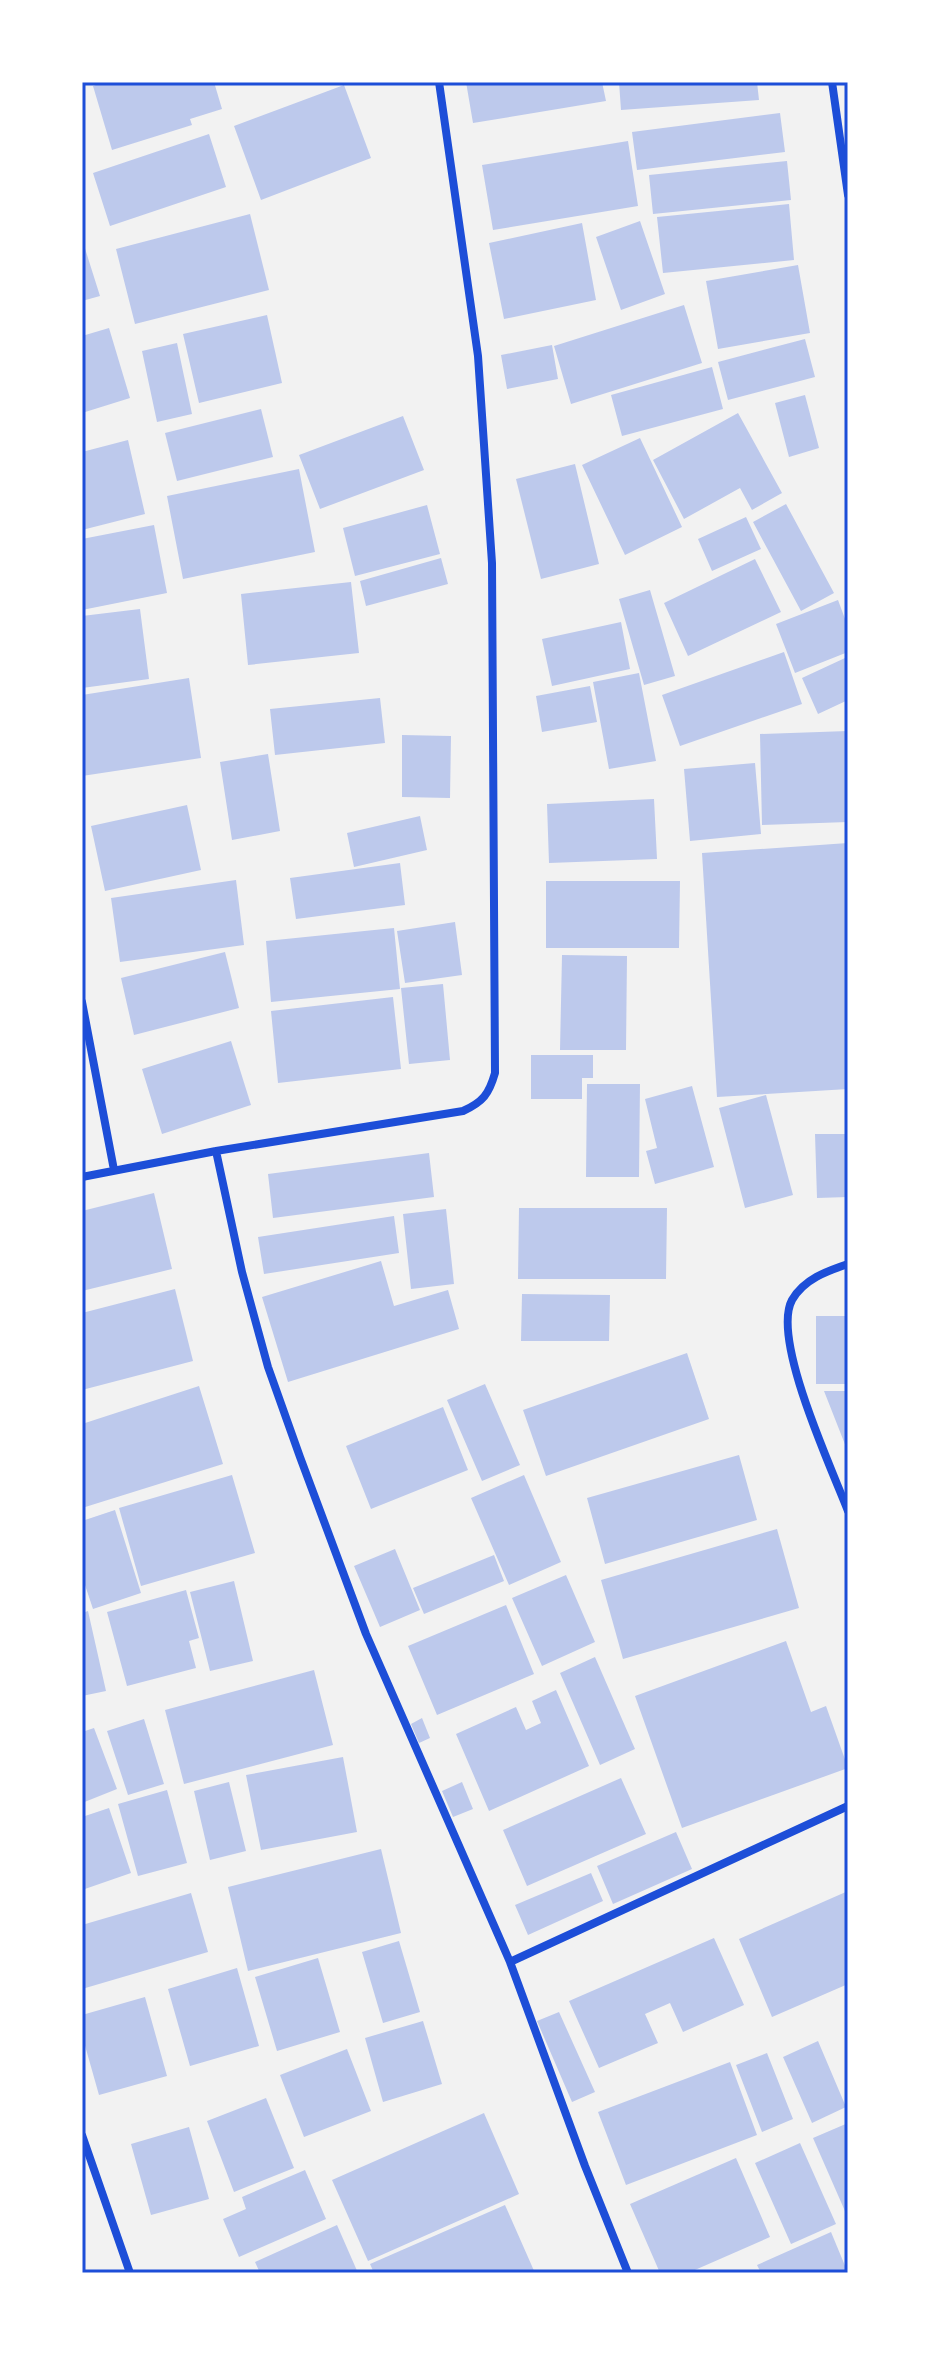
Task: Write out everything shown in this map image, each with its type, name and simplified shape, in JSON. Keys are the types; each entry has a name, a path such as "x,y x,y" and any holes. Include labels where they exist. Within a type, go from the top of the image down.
{"street":[{"path":"82,1177 216,1151 463,1111 480,1103 490,1092 495,1073 492,563 478,356 439,82"},
{"path":"832,82 848,195"},
{"path":"82,1002 114,1170"},
{"path":"216,1151 268,1367 300,1457 366,1634 510,1962 628,2273"},
{"path":"848,1264 818,1274 792,1300 788,1320 792,1365 848,1511"},
{"path":"510,1962 848,1806"},
{"path":"82,2135 130,2273"}],"building":[{"path":"105,82 214,82 222,109 190,119 192,125 112,150 93,86"},
{"path":"466,82 602,82 606,101 473,123"},
{"path":"619,82 757,82 759,100 621,110"},
{"path":"344,85 371,158 261,200 234,126"},
{"path":"780,113 785,152 637,170 632,132"},
{"path":"209,134 226,187 110,226 93,173"},
{"path":"628,141 638,206 493,230 482,165"},
{"path":"787,161 791,200 653,214 649,175"},
{"path":"789,204 794,260 663,273 657,217"},
{"path":"250,214 269,290 135,324 116,249"},
{"path":"640,221 665,294 621,310 596,237"},
{"path":"582,223 596,300 504,319 489,243"},
{"path":"82,239 100,296 82,301"},
{"path":"798,265 810,333 718,349 706,281"},
{"path":"684,305 702,363 571,404 554,346"},
{"path":"267,315 282,383 199,403 183,334"},
{"path":"109,328 130,398 82,413 82,336"},
{"path":"805,339 815,377 728,400 718,362"},
{"path":"177,343 192,414 157,422 142,351"},
{"path":"552,345 558,379 507,389 501,355"},
{"path":"712,367 723,409 622,436 611,395"},
{"path":"805,395 819,448 789,457 775,403"},
{"path":"261,409 273,457 177,481 165,433"},
{"path":"738,413 782,493 752,510 740,488 684,519 653,460"},
{"path":"403,416 424,470 320,509 299,455"},
{"path":"640,438 682,527 625,555 582,465"},
{"path":"128,440 145,514 82,530 82,452"},
{"path":"575,464 599,564 541,579 516,479"},
{"path":"299,469 315,552 183,579 167,496"},
{"path":"786,504 834,593 801,611 753,522"},
{"path":"427,505 440,554 355,576 343,528"},
{"path":"746,517 761,549 712,571 698,539"},
{"path":"154,525 167,593 82,610 82,539"},
{"path":"441,558 448,584 366,606 360,581"},
{"path":"755,559 781,612 688,656 664,603"},
{"path":"351,582 359,653 248,665 241,594"},
{"path":"650,590 675,676 644,685 619,599"},
{"path":"838,600 848,627 848,652 795,673 776,624"},
{"path":"140,609 149,679 82,688 82,616"},
{"path":"621,622 630,669 552,686 542,639"},
{"path":"784,652 802,704 680,746 662,695"},
{"path":"845,658 848,665 848,700 818,714 802,678"},
{"path":"639,673 656,761 609,769 593,682"},
{"path":"189,678 201,758 82,776 82,695"},
{"path":"590,686 597,722 542,732 536,696"},
{"path":"380,698 385,743 275,755 270,709"},
{"path":"848,731 848,822 762,825 760,734"},
{"path":"402,735 451,736 450,798 402,797"},
{"path":"268,754 280,831 232,840 220,762"},
{"path":"755,763 761,834 690,841 684,769"},
{"path":"654,799 657,859 549,863 547,804"},
{"path":"187,805 201,870 105,891 91,826"},
{"path":"420,816 427,850 354,867 347,833"},
{"path":"848,843 848,1089 717,1097 702,853"},
{"path":"400,863 405,905 296,919 290,878"},
{"path":"236,880 244,945 120,962 111,898"},
{"path":"546,881 680,881 679,948 546,948"},
{"path":"455,922 462,975 405,983 397,931"},
{"path":"394,928 400,989 271,1002 266,941"},
{"path":"225,952 239,1008 134,1035 121,978"},
{"path":"562,955 627,956 626,1050 560,1050"},
{"path":"443,984 450,1060 409,1064 401,988"},
{"path":"393,997 401,1069 278,1083 271,1011"},
{"path":"231,1041 251,1105 162,1134 142,1069"},
{"path":"531,1055 593,1055 593,1078 582,1078 582,1099 531,1099"},
{"path":"587,1084 640,1084 639,1177 586,1177"},
{"path":"692,1086 714,1167 655,1184 646,1151 657,1148 645,1099"},
{"path":"766,1095 793,1195 745,1208 719,1108"},
{"path":"815,1134 848,1134 848,1197 817,1198"},
{"path":"429,1153 434,1197 273,1218 268,1174"},
{"path":"154,1193 172,1269 82,1291 82,1211"},
{"path":"519,1208 667,1208 666,1279 518,1279"},
{"path":"446,1209 454,1284 411,1289 403,1214"},
{"path":"394,1216 399,1253 264,1274 258,1237"},
{"path":"381,1261 394,1306 448,1290 459,1329 288,1382 262,1297"},
{"path":"175,1289 193,1361 82,1390 82,1313"},
{"path":"522,1294 610,1295 609,1341 521,1341"},
{"path":"816,1316 848,1316 848,1384 816,1384"},
{"path":"687,1353 709,1419 546,1476 523,1410"},
{"path":"485,1384 520,1465 482,1481 447,1400"},
{"path":"199,1386 223,1464 82,1508 82,1424"},
{"path":"824,1391 848,1391 848,1452"},
{"path":"443,1407 468,1470 371,1509 346,1446"},
{"path":"739,1455 757,1520 605,1564 587,1498"},
{"path":"232,1475 255,1553 141,1586 119,1508"},
{"path":"524,1475 561,1562 509,1585 471,1498"},
{"path":"115,1510 141,1593 93,1609 82,1576 82,1521"},
{"path":"777,1529 799,1608 623,1659 601,1580"},
{"path":"395,1549 420,1610 380,1627 354,1566"},
{"path":"494,1555 504,1581 424,1614 413,1588"},
{"path":"566,1575 595,1642 542,1666 512,1598"},
{"path":"234,1581 253,1661 210,1671 190,1592"},
{"path":"186,1590 199,1638 189,1641 196,1668 127,1686 107,1612"},
{"path":"506,1605 534,1674 437,1715 408,1646"},
{"path":"88,1611 106,1691 82,1696 82,1613"},
{"path":"786,1641 811,1712 826,1706 848,1768 682,1828 635,1696"},
{"path":"595,1657 635,1749 600,1765 560,1673"},
{"path":"314,1670 333,1745 184,1784 165,1710"},
{"path":"556,1690 589,1766 489,1811 456,1734 516,1707 526,1730 541,1723 532,1701"},
{"path":"422,1718 430,1738 419,1743 411,1724"},
{"path":"144,1719 164,1784 128,1795 107,1731"},
{"path":"94,1728 117,1789 82,1803 82,1732"},
{"path":"343,1757 357,1832 261,1850 246,1775"},
{"path":"621,1778 646,1834 527,1886 503,1830"},
{"path":"229,1782 246,1851 210,1860 194,1791"},
{"path":"462,1782 473,1809 453,1817 442,1791"},
{"path":"167,1790 187,1863 138,1876 118,1804"},
{"path":"109,1808 131,1873 82,1890 82,1817"},
{"path":"676,1832 692,1869 613,1904 597,1866"},
{"path":"381,1849 401,1933 248,1971 228,1887"},
{"path":"591,1873 603,1901 528,1935 515,1905"},
{"path":"848,1891 848,1984 772,2017 739,1939"},
{"path":"191,1893 208,1952 82,1989 82,1925"},
{"path":"714,1938 744,2005 683,2032 670,2003 645,2014 658,2043 599,2068 569,2001"},
{"path":"399,1941 420,2012 383,2023 362,1952"},
{"path":"318,1958 340,2032 277,2051 255,1977"},
{"path":"237,1968 259,2046 190,2066 168,1989"},
{"path":"145,1997 167,2076 99,2095 82,2035 82,2015"},
{"path":"559,2012 595,2092 572,2102 537,2021"},
{"path":"423,2021 442,2084 383,2102 365,2038"},
{"path":"818,2041 846,2107 812,2123 783,2057"},
{"path":"347,2049 371,2111 304,2137 280,2075"},
{"path":"767,2053 793,2119 762,2132 736,2065"},
{"path":"730,2062 757,2135 626,2185 598,2112"},
{"path":"266,2098 294,2168 234,2192 207,2121"},
{"path":"484,2113 519,2194 368,2261 332,2180"},
{"path":"848,2123 848,2218 813,2138"},
{"path":"189,2127 209,2199 151,2215 131,2144"},
{"path":"800,2143 836,2224 791,2244 755,2163"},
{"path":"736,2158 770,2237 688,2273 660,2273 630,2204"},
{"path":"305,2170 326,2219 239,2257 223,2219 246,2209 242,2197"},
{"path":"505,2205 535,2273 374,2273 370,2264"},
{"path":"337,2225 358,2273 260,2273 255,2262"},
{"path":"831,2232 848,2273 761,2273 757,2265"}]}
